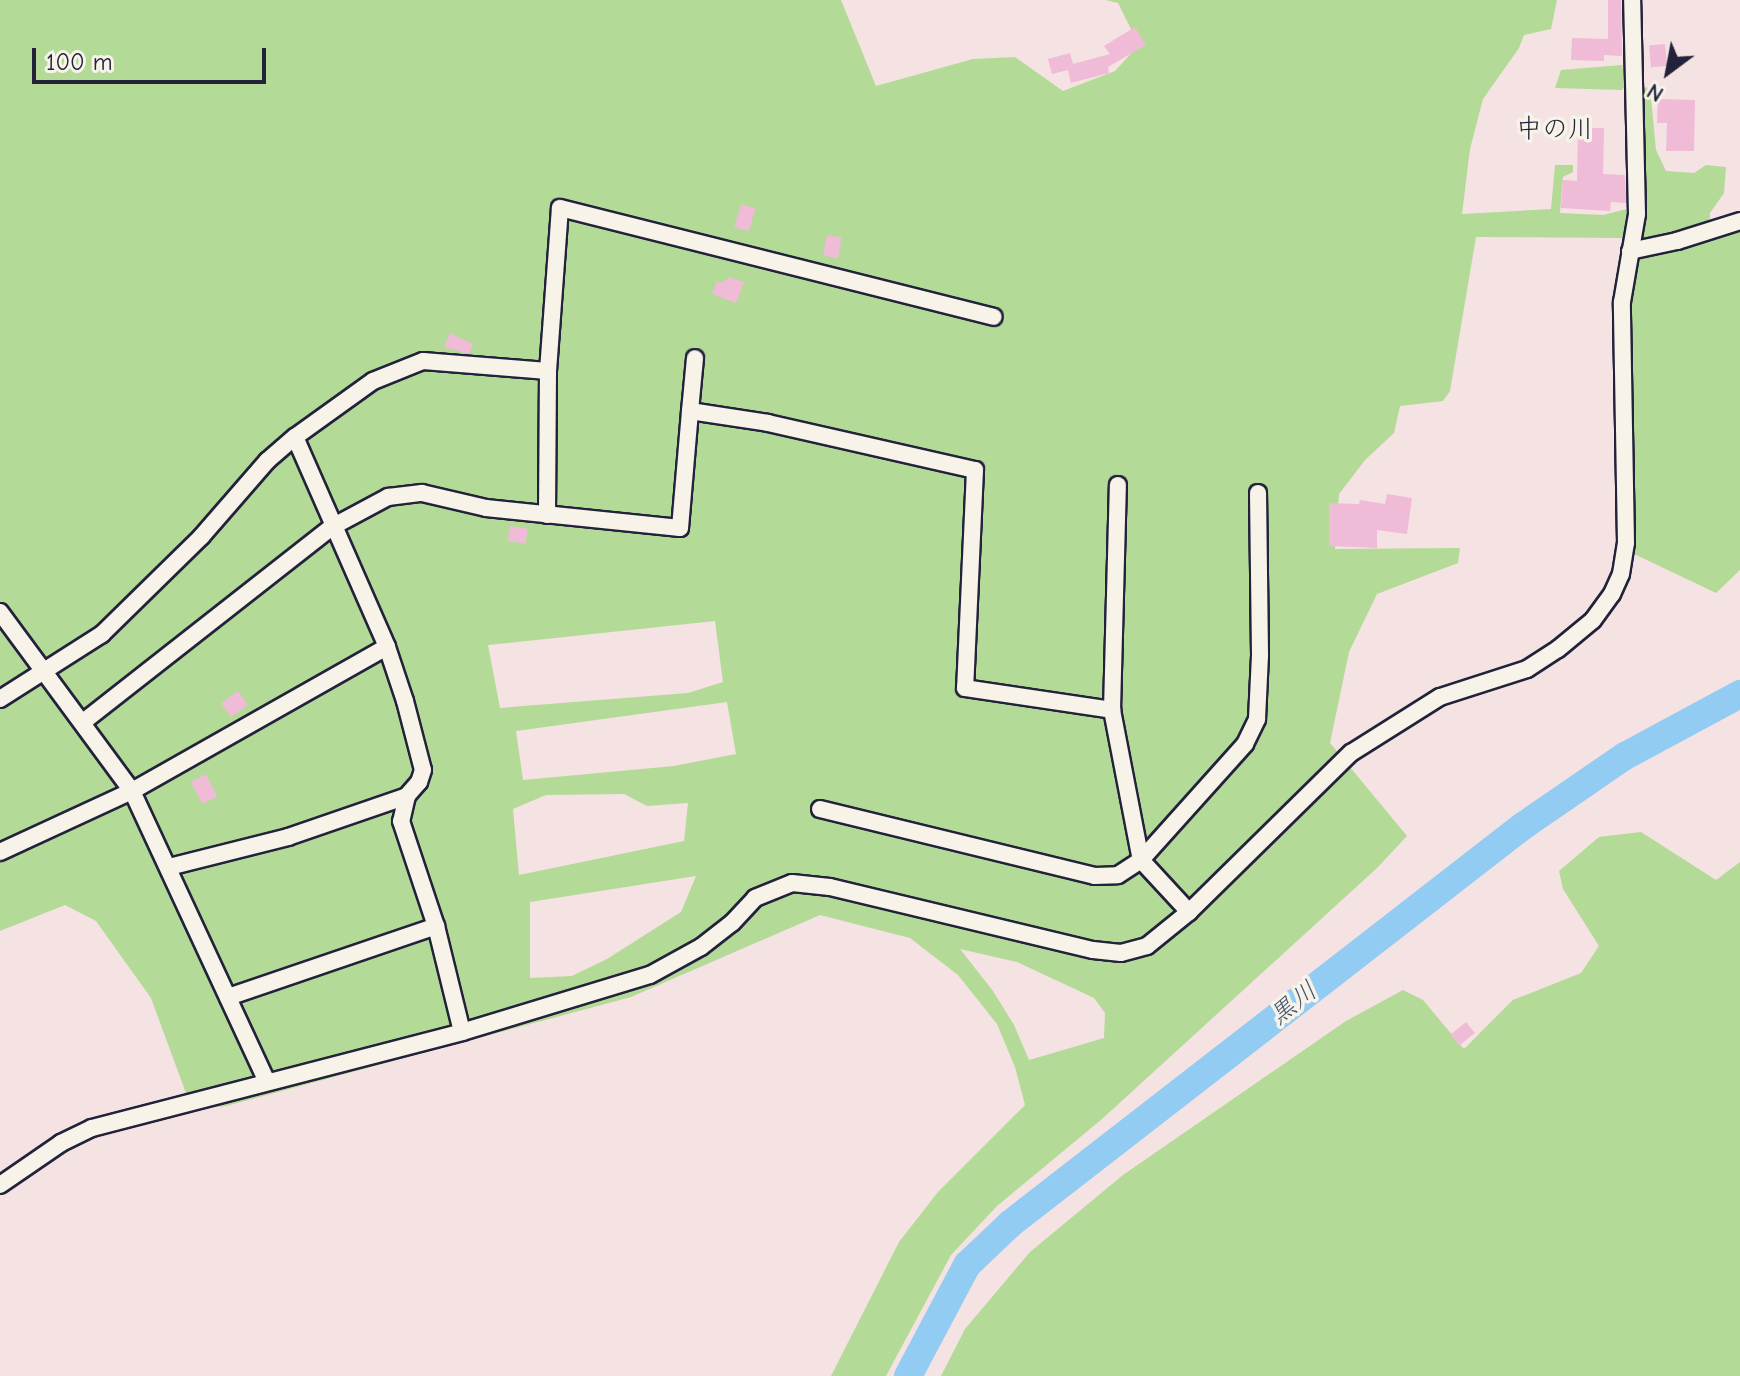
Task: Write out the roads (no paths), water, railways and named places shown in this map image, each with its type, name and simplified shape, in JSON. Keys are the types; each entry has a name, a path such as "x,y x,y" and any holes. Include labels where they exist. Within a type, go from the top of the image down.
{"street":[{"path":"0,1185 61,1143 92,1128 266,1080 462,1032 574,1000 672,966 732,923 755,898 772,888 792,883 830,887 1017,934 1121,953 1147,946 1189,912 1351,753 1440,697 1527,669 1593,620 1612,594 1621,574 1626,543 1622,302 1637,214 1632,0"},
{"path":"547,515 548,371 560,208 993,317"},
{"path":"1630,251 1677,241 1740,221"},
{"path":"83,722 332,527 388,497 422,493 486,508 680,528 695,358"},
{"path":"0,699 47,672 102,634 201,537 267,461 373,381 423,361 548,371"},
{"path":"690,411 768,423 975,470 965,688 1112,710"},
{"path":"295,437 387,647 423,770 419,782 407,796 401,821 436,926 462,1032"},
{"path":"1118,485 1112,710 1141,860 1189,912"},
{"path":"820,809 1094,876 1118,875 1141,860 1245,744 1257,719 1260,655 1258,493"},
{"path":"0,612 132,791 266,1080"},
{"path":"0,852 132,791 387,647"},
{"path":"169,867 288,837 407,796"},
{"path":"228,997 436,926"}],"waterway":[{"name":"黒川","path":"908,1376 967,1265 1010,1224 1523,826 1625,756 1740,694"}],"district":[{"name":"中の川","path":"1555,130"}]}
